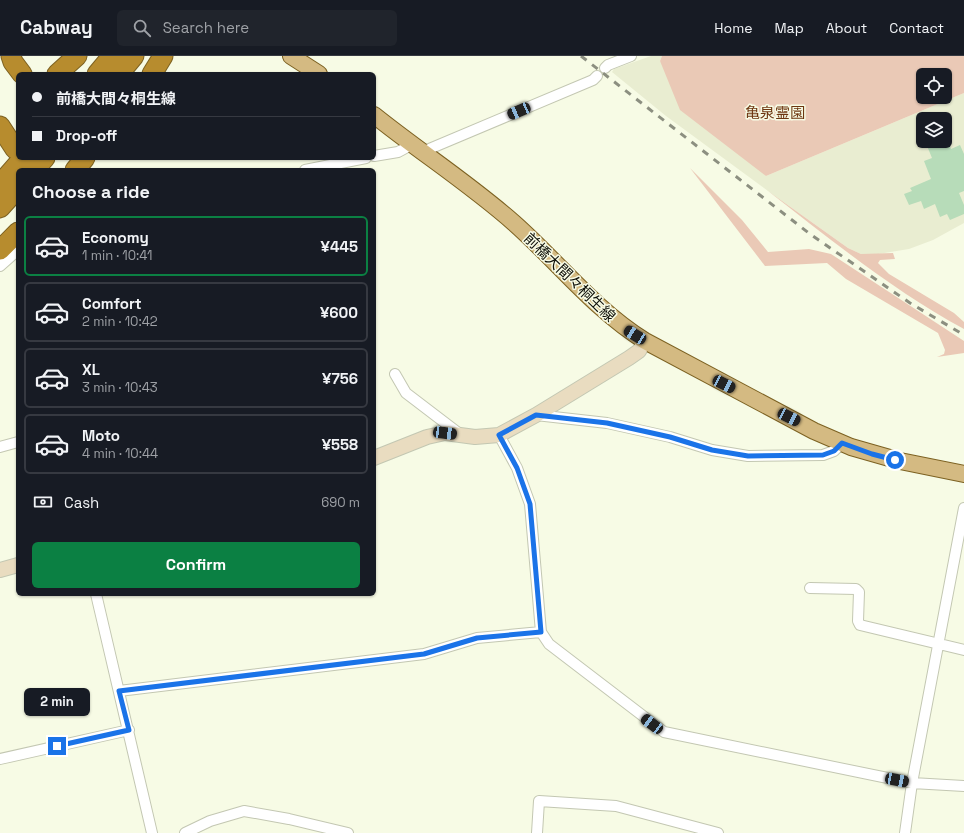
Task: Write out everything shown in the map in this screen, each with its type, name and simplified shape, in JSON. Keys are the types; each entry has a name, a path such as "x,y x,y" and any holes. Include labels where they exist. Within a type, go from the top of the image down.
{"highway":[{"path":"0,70 3,56"},
{"path":"11,56 13,62 20,72"},
{"path":"59,72 77,56"},
{"path":"99,72 112,56"},
{"path":"121,72 134,56"},
{"path":"153,72 163,56"},
{"path":"0,126 16,150"},
{"path":"0,184 16,159"},
{"path":"36,168 43,160"},
{"path":"77,168 84,160"},
{"path":"0,208 16,190"},
{"path":"0,250 16,234"}],"main road":[{"path":"291,56 316,72"},
{"name":"前橋大間々桐生線","path":"376,117 416,149 481,195 503,213 606,312 625,328 645,341 699,371 842,443 880,456 964,474"}],"street":[{"path":"605,68 608,65 631,56"},
{"path":"376,156 416,149 597,76"},
{"path":"315,168 356,160"},
{"path":"0,266 16,252"},
{"path":"376,457 427,437 445,433 475,437 499,435 536,415 629,358 639,351 645,341"},
{"path":"395,374 406,393 461,435"},
{"path":"536,415 607,423 670,437 712,450 748,456 823,455 834,451 842,443"},
{"path":"499,435 517,468 530,504 541,632 549,644 664,732 912,783 964,786"},
{"path":"0,447 16,443"},
{"path":"905,833 912,783 964,508"},
{"path":"0,570 16,566"},
{"path":"810,588 856,590 859,592 858,621 860,625 964,650"},
{"path":"96,596 152,833"},
{"path":"119,691 424,654 477,638 541,632"},
{"path":"0,759 129,730"},
{"path":"538,833 539,801 616,806 718,833"},
{"path":"185,833 210,821 244,812 289,819 348,833"}],"shaded area":[{"path":"651,56 662,56 660,61 766,176 916,113 916,148 952,148 952,112 919,112 938,104 952,104 952,98 964,93 964,223 933,240 909,249 878,254 861,254 848,248 768,191 666,116 612,72 614,69"}],"green space":[{"name":"亀泉霊園","path":"662,56 964,56 964,93 952,98 952,68 916,68 916,104 938,104 766,176 680,110 660,61"},
{"path":"690,168 742,220 768,252 809,249 831,254 964,341 964,353 937,357 944,354 945,350 938,333 846,279 827,263 765,266"},
{"path":"768,191 848,248 861,254 893,253 895,259 880,260 878,263 889,274 954,313 964,322 964,329 888,282"}],"building":[{"path":"960,145 964,154 964,191 959,193 964,205 964,214 950,220 947,214 940,217 935,204 924,209 921,201 909,205 904,194 912,191 910,188 931,179 924,161 932,158 928,148 951,149"}],"railway":[{"path":"581,56 810,234 910,303 964,335"}],"route":[{"path":"57,746 129,730 119,691 424,654 477,638 541,632 530,504 517,468 499,435 536,415 607,423 670,437 712,450 748,456 823,455 834,451 842,443 872,454 895,460"}]}
